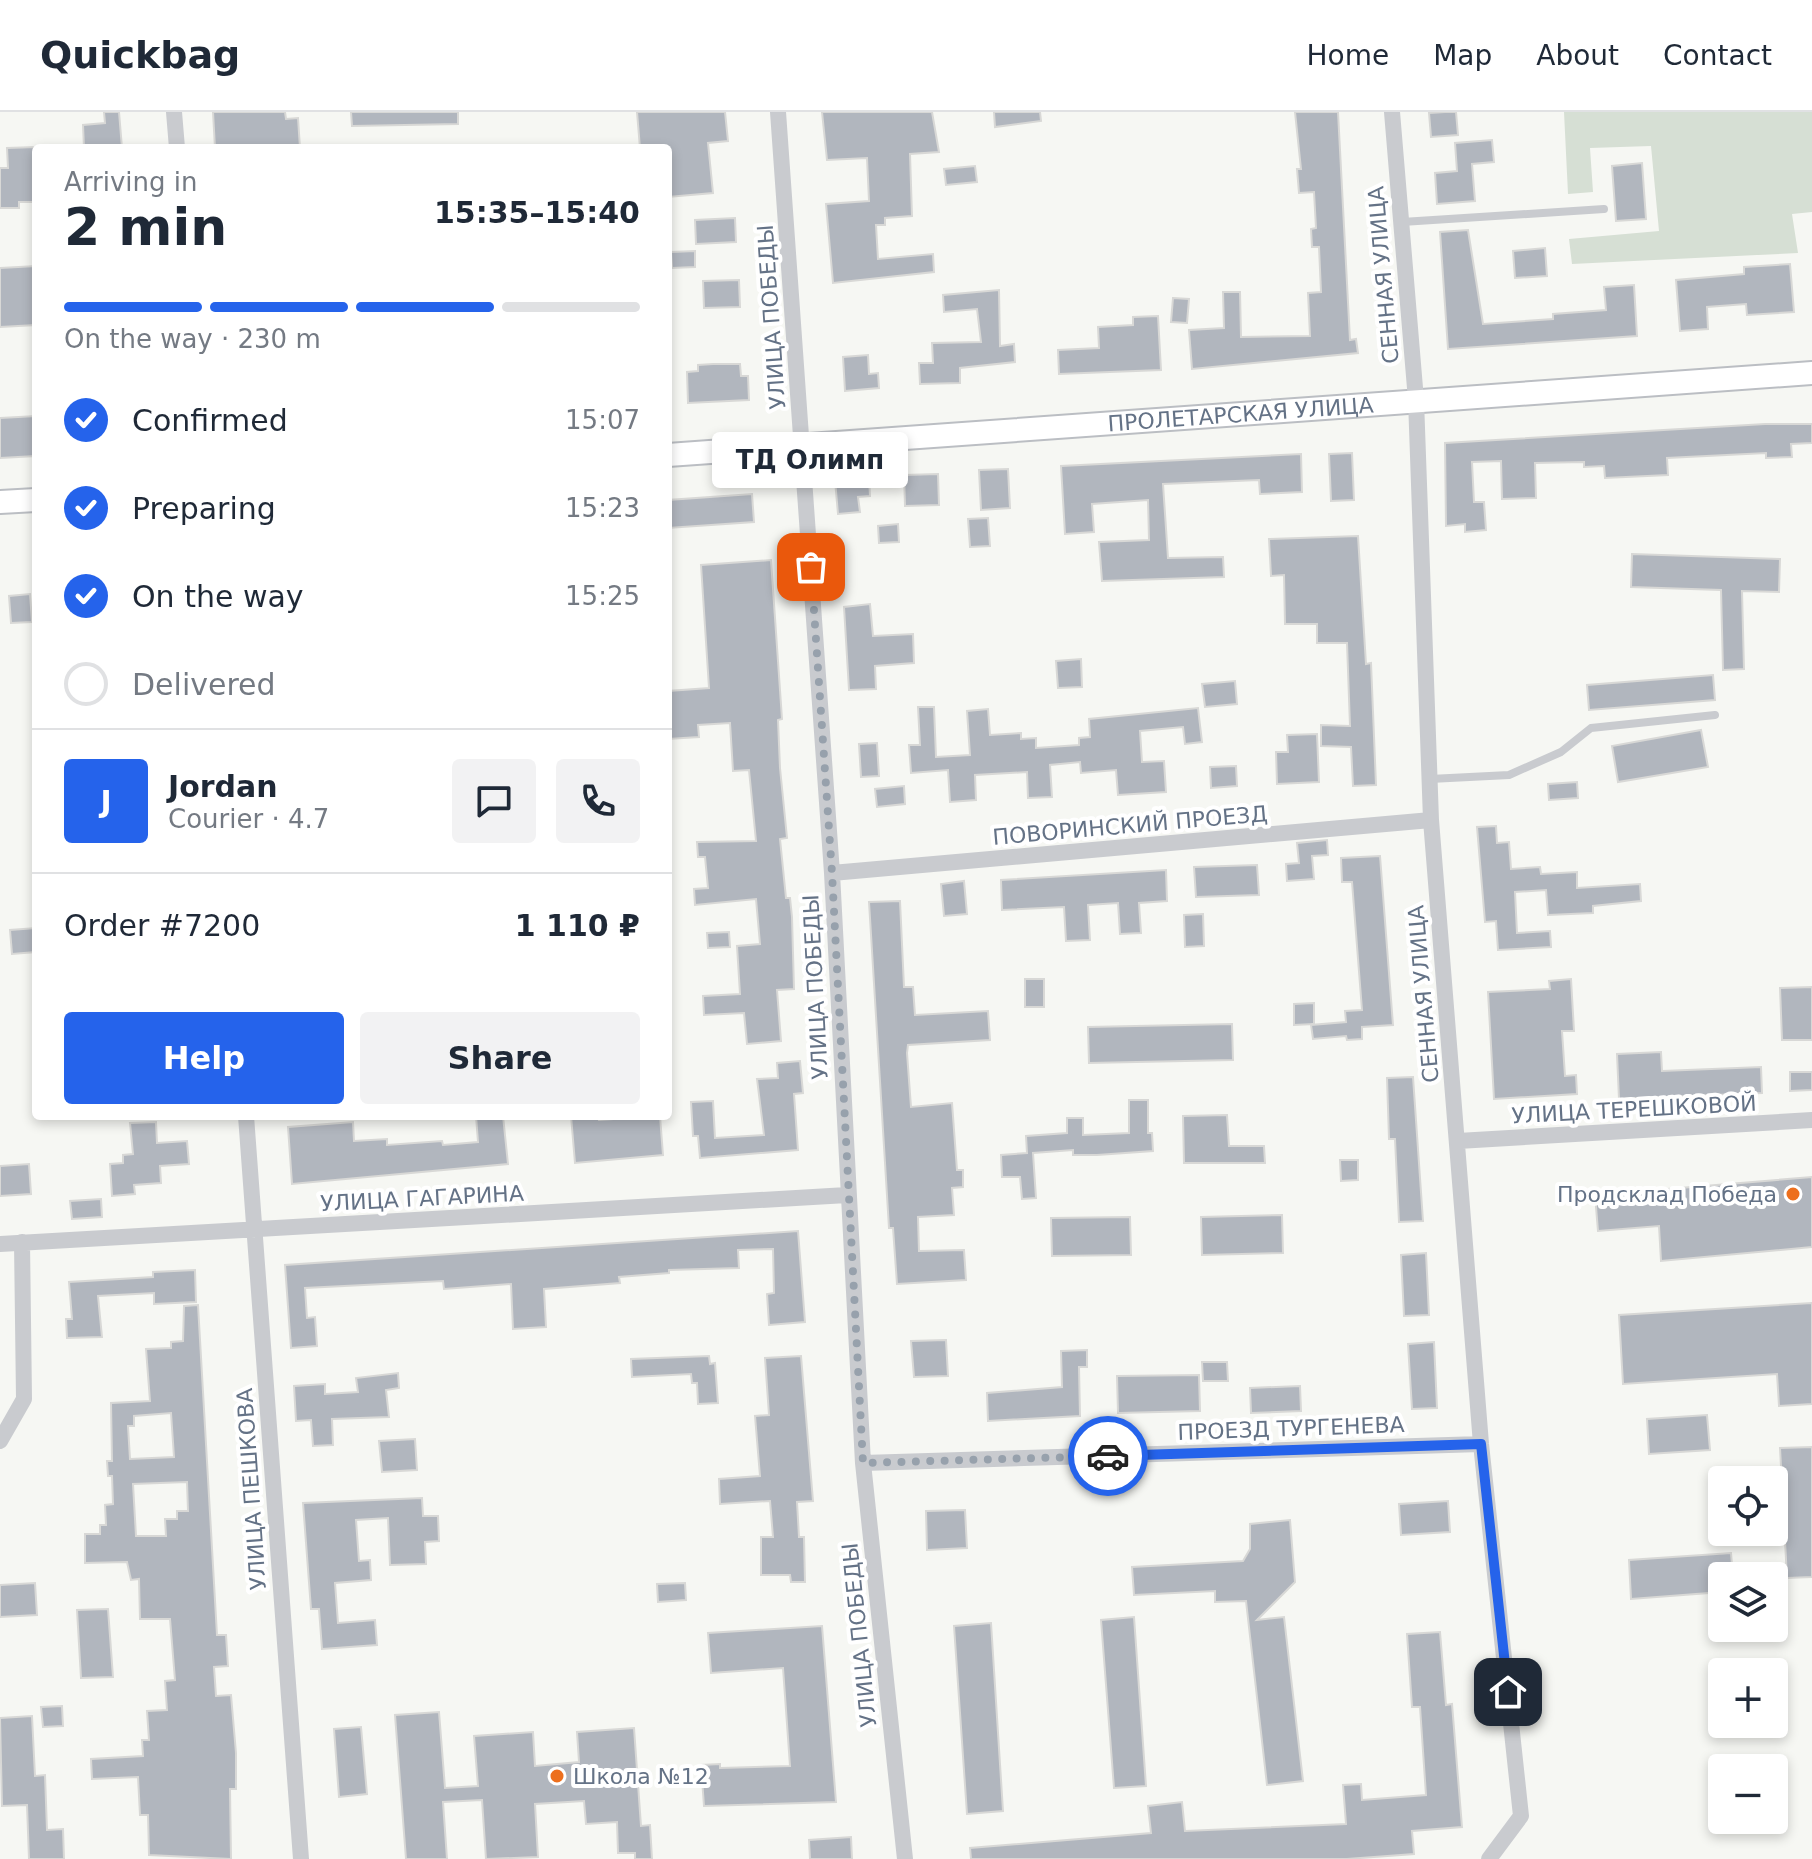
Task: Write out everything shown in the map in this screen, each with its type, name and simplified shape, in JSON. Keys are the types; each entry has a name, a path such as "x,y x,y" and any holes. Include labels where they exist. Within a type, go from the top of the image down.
{"street":[{"path":"174,112 177,144"},
{"name":"УЛИЦА ПОБЕДЫ","path":"778,112 832,873 863,1463 905,1859"},
{"name":"СЕННАЯ УЛИЦА","path":"1392,112 1416,400 1431,820 1481,1444 1521,1816 1489,1859"},
{"name":"ПРОЛЕТАРСКАЯ УЛИЦА","path":"672,455 1812,373"},
{"path":"0,502 32,500"},
{"name":"ПОВОРИНСКИЙ ПРОЕЗД","path":"832,873 1431,820"},
{"name":"УЛИЦА ПЕШКОВА","path":"246,1120 301,1859"},
{"name":"УЛИЦА ТЕРЕШКОВОЙ","path":"1458,1141 1812,1120"},
{"name":"УЛИЦА ГАГАРИНА","path":"0,1244 847,1195"},
{"path":"0,1441 24,1399 22,1242"},
{"name":"ПРОЕЗД ТУРГЕНЕВА","path":"863,1463 1481,1444"}],"lane":[{"path":"1401,222 1604,209"},
{"path":"1430,779 1509,775 1561,752 1591,728 1715,715"}],"shaded area":[{"path":"1564,112 1812,112 1812,212 1792,214 1798,253 1572,264 1569,239 1659,231 1651,146 1590,148 1593,192 1568,194"}],"building":[{"path":"104,112 119,112 122,144 84,144 83,125 105,123"},
{"path":"213,112 285,112 286,119 298,118 300,144 215,144"},
{"path":"351,112 458,112 458,124 352,126"},
{"path":"637,112 725,112 728,141 708,143 713,193 672,197 672,144 640,144"},
{"path":"822,112 932,112 939,152 910,154 912,216 885,218 885,225 876,225 878,259 933,254 934,272 833,283 826,204 869,201 867,158 827,160"},
{"path":"994,112 1040,112 1041,121 995,127"},
{"path":"1295,112 1338,112 1350,340 1356,339 1358,353 1192,369 1189,330 1224,328 1223,292 1240,292 1241,337 1310,336 1308,293 1321,292 1319,247 1312,247 1311,229 1316,228 1314,192 1299,193 1297,169 1301,169"},
{"path":"1456,112 1458,135 1431,137 1429,113"},
{"path":"1492,140 1494,162 1472,164 1475,201 1437,204 1435,173 1457,171 1455,143"},
{"path":"32,147 32,202 19,202 19,208 0,208 0,168 8,168 7,148"},
{"path":"1642,163 1646,219 1616,221 1612,166"},
{"path":"975,166 977,182 946,185 944,169"},
{"path":"735,218 736,242 696,244 695,220"},
{"path":"1468,230 1483,324 1553,319 1553,314 1606,310 1604,287 1634,285 1637,336 1448,349 1440,232"},
{"path":"1545,248 1547,276 1515,278 1513,251"},
{"path":"695,251 695,267 672,268 672,252"},
{"path":"1790,264 1794,312 1747,315 1746,304 1707,307 1708,329 1680,331 1676,280 1744,274 1744,267"},
{"path":"32,266 32,325 0,327 0,268"},
{"path":"739,280 740,307 704,308 703,281"},
{"path":"999,290 1000,346 1014,344 1015,362 960,368 960,383 920,384 919,363 933,363 932,343 981,342 977,309 944,312 943,295"},
{"path":"1173,298 1189,299 1187,323 1171,322"},
{"path":"1158,316 1161,370 1059,374 1058,350 1099,348 1098,327 1133,325 1133,317"},
{"path":"868,355 869,374 878,373 879,388 845,391 843,357"},
{"path":"740,364 741,376 748,376 749,400 688,403 687,372 698,371 698,365"},
{"path":"32,416 32,456 0,458 0,418"},
{"path":"1765,424 1812,424 1812,443 1791,444 1792,457 1766,458 1766,453 1667,458 1668,475 1605,478 1604,466 1584,467 1584,462 1535,463 1536,498 1502,499 1501,461 1472,462 1474,502 1484,502 1486,530 1465,532 1465,524 1446,526 1445,443"},
{"path":"1352,453 1354,500 1331,501 1329,454"},
{"path":"1301,454 1302,492 1260,494 1259,480 1163,484 1168,558 1223,557 1224,577 1102,581 1099,542 1149,540 1148,500 1092,504 1094,532 1065,534 1061,466"},
{"path":"1008,469 1010,508 981,510 979,470"},
{"path":"938,474 939,505 905,506 904,475"},
{"path":"869,477 870,496 858,497 860,512 838,514 835,480"},
{"path":"752,494 754,522 672,528 672,500"},
{"path":"988,518 990,546 970,547 968,519"},
{"path":"898,524 899,542 879,543 878,526"},
{"path":"1358,536 1366,664 1371,663 1376,785 1353,786 1351,747 1321,746 1321,725 1350,726 1347,643 1317,643 1317,624 1285,624 1284,575 1271,576 1269,539"},
{"path":"1632,554 1780,559 1779,592 1742,591 1744,669 1723,670 1721,590 1631,587"},
{"path":"771,560 782,719 778,720 780,768 787,838 780,839 786,898 790,898 792,917 794,989 777,990 781,1041 747,1044 744,1013 704,1015 703,996 740,994 737,946 760,944 756,899 695,905 694,889 708,888 705,857 698,857 697,842 756,841 749,770 733,771 730,723 698,725 699,737 672,739 672,691 709,688 701,565"},
{"path":"30,594 32,622 11,623 9,596"},
{"path":"870,604 873,636 913,634 914,663 875,666 876,689 849,690 844,607"},
{"path":"1081,659 1082,687 1058,688 1056,661"},
{"path":"1713,675 1715,700 1589,710 1587,685"},
{"path":"1235,681 1237,704 1205,707 1202,684"},
{"path":"918,707 934,707 936,757 970,755 967,711 988,709 990,735 1021,733 1021,739 1036,738 1036,748 1079,745 1079,738 1090,737 1089,719 1198,708 1202,742 1185,744 1183,727 1140,731 1142,762 1164,761 1166,792 1118,795 1116,770 1081,773 1080,762 1050,765 1052,797 1028,798 1027,772 975,775 976,800 950,802 948,770 911,773 909,745 920,745"},
{"path":"1701,730 1708,767 1618,782 1612,746"},
{"path":"1317,734 1319,782 1277,784 1276,752 1288,752 1287,735"},
{"path":"877,743 879,776 861,777 859,744"},
{"path":"1236,766 1237,786 1211,788 1210,767"},
{"path":"1577,782 1578,798 1549,800 1548,784"},
{"path":"904,786 905,804 877,807 875,789"},
{"path":"1496,826 1497,843 1509,842 1511,869 1540,867 1541,874 1577,872 1577,888 1640,884 1641,901 1593,906 1593,913 1548,915 1546,890 1515,892 1517,933 1550,931 1551,947 1498,950 1496,921 1485,922 1477,827"},
{"path":"1327,840 1328,855 1312,856 1314,879 1287,881 1286,864 1299,863 1297,843"},
{"path":"1380,856 1393,1025 1362,1027 1362,1039 1347,1040 1346,1036 1313,1039 1311,1025 1346,1022 1345,1011 1362,1010 1352,882 1342,882 1341,858"},
{"path":"1257,865 1259,895 1196,897 1194,867"},
{"path":"1166,870 1167,901 1139,903 1141,933 1120,934 1118,903 1088,905 1090,940 1066,941 1064,907 1002,910 1001,880"},
{"path":"964,881 967,914 944,916 941,884"},
{"path":"900,901 904,987 913,987 915,1015 988,1011 990,1040 908,1045 907,1053 911,1107 952,1103 957,1170 963,1170 963,1187 952,1188 954,1215 918,1217 919,1251 964,1250 966,1280 897,1284 893,1228 889,1228 869,902"},
{"path":"1203,914 1204,946 1185,947 1184,915"},
{"path":"32,928 32,952 12,954 10,930"},
{"path":"729,932 730,947 708,948 707,933"},
{"path":"1025,979 1044,979 1044,1007 1025,1007"},
{"path":"1571,979 1574,1031 1562,1031 1565,1076 1576,1075 1577,1094 1494,1099 1488,992 1550,989 1549,981"},
{"path":"1812,987 1812,1040 1782,1040 1780,988"},
{"path":"1314,1003 1314,1024 1294,1025 1294,1004"},
{"path":"1232,1024 1233,1060 1089,1063 1088,1027"},
{"path":"1661,1052 1662,1071 1761,1067 1762,1093 1619,1099 1617,1054"},
{"path":"800,1061 803,1093 794,1094 798,1150 700,1158 698,1136 693,1136 691,1102 713,1101 715,1138 764,1135 757,1079 778,1078 777,1063"},
{"path":"1790,1072 1812,1072 1812,1090 1790,1091"},
{"path":"1413,1077 1423,1221 1399,1222 1395,1139 1389,1139 1387,1078"},
{"path":"1129,1100 1148,1100 1148,1133 1152,1133 1153,1151 1097,1155 1073,1155 1073,1150 1033,1153 1036,1198 1022,1199 1020,1177 1002,1177 1001,1155 1027,1153 1026,1136 1067,1133 1067,1118 1083,1118 1083,1135 1129,1133"},
{"path":"1227,1115 1229,1146 1264,1146 1265,1163 1184,1163 1183,1116"},
{"path":"476,1120 503,1120 508,1164 292,1184 288,1127 353,1122 354,1141 387,1139 387,1145 478,1142"},
{"path":"571,1120 660,1120 663,1155 575,1163"},
{"path":"156,1122 157,1143 187,1141 189,1164 160,1166 161,1183 134,1185 135,1194 112,1196 110,1164 123,1163 123,1155 133,1154 130,1123"},
{"path":"1340,1160 1358,1160 1358,1180 1341,1181"},
{"path":"29,1164 31,1194 0,1196 0,1166"},
{"path":"1812,1177 1812,1247 1661,1261 1659,1226 1598,1231 1595,1195"},
{"path":"101,1199 102,1217 72,1219 70,1201"},
{"path":"1282,1215 1283,1253 1202,1255 1201,1217"},
{"path":"1130,1217 1131,1255 1052,1256 1051,1218"},
{"path":"798,1231 805,1322 769,1325 767,1294 774,1293 773,1249 738,1250 739,1268 669,1270 669,1273 619,1277 620,1283 544,1289 546,1327 513,1329 511,1284 444,1289 443,1281 305,1288 307,1318 315,1317 317,1346 291,1348 285,1265"},
{"path":"1426,1253 1429,1315 1404,1316 1401,1255"},
{"path":"195,1270 196,1302 154,1304 154,1293 98,1296 102,1337 67,1338 66,1319 72,1319 69,1282 153,1277 153,1272"},
{"path":"1812,1303 1812,1404 1779,1406 1777,1374 1623,1384 1619,1315"},
{"path":"198,1305 217,1635 226,1635 228,1666 214,1667 216,1696 231,1695 236,1753 236,1789 230,1789 231,1859 149,1855 148,1815 140,1815 138,1777 92,1779 91,1759 143,1756 142,1740 149,1740 147,1711 167,1710 165,1681 175,1680 170,1619 140,1619 139,1579 131,1580 127,1562 85,1563 85,1534 100,1534 100,1525 106,1525 105,1505 113,1504 112,1476 108,1476 107,1461 112,1461 111,1403 150,1401 146,1349 171,1348 171,1342 183,1341 184,1306","holes":["171,1413 174,1457 130,1459 128,1426 134,1426 134,1416","187,1482 188,1511 177,1511 177,1519 165,1519 166,1536 136,1536 133,1484"]},
{"path":"946,1340 948,1376 914,1377 911,1341"},
{"path":"1434,1342 1437,1408 1412,1409 1408,1344"},
{"path":"1087,1350 1087,1367 1079,1367 1080,1416 988,1421 987,1393 1062,1387 1061,1351"},
{"path":"709,1356 710,1364 715,1363 718,1403 698,1404 697,1383 692,1383 691,1374 632,1377 631,1359"},
{"path":"801,1356 813,1501 797,1502 799,1537 804,1537 805,1582 791,1582 790,1575 761,1575 761,1537 773,1537 770,1501 720,1504 719,1479 760,1476 755,1416 769,1415 765,1358"},
{"path":"1202,1362 1227,1362 1228,1381 1203,1381"},
{"path":"398,1373 399,1388 386,1390 389,1417 332,1419 333,1445 313,1446 311,1420 296,1421 294,1386 325,1384 325,1394 358,1392 356,1378"},
{"path":"1199,1375 1200,1411 1118,1413 1117,1376"},
{"path":"1300,1386 1301,1411 1251,1413 1250,1388"},
{"path":"1707,1415 1710,1450 1649,1454 1647,1419"},
{"path":"415,1439 417,1470 382,1472 379,1441"},
{"path":"1812,1447 1812,1577 1788,1578 1785,1546 1788,1546 1788,1466 1781,1466 1780,1448"},
{"path":"422,1498 423,1516 438,1516 439,1541 425,1542 426,1564 390,1565 388,1518 356,1520 359,1561 370,1560 371,1580 335,1583 338,1623 375,1620 377,1645 322,1649 319,1609 311,1609 303,1503"},
{"path":"1448,1501 1450,1532 1401,1535 1399,1504"},
{"path":"965,1510 967,1548 927,1550 926,1511"},
{"path":"1290,1520 1295,1582 1257,1620 1284,1617 1303,1781 1267,1785 1246,1601 1215,1602 1215,1591 1134,1595 1132,1567 1243,1561 1250,1549 1250,1524"},
{"path":"1731,1553 1732,1562 1708,1562 1708,1593 1631,1599 1629,1560"},
{"path":"35,1583 37,1615 0,1617 0,1585"},
{"path":"685,1583 686,1600 658,1602 657,1584"},
{"path":"108,1609 113,1677 81,1678 77,1610"},
{"path":"1134,1617 1146,1786 1114,1788 1101,1620"},
{"path":"991,1623 1003,1811 967,1814 954,1626"},
{"path":"822,1626 836,1802 704,1806 701,1765 720,1764 720,1768 790,1766 783,1668 711,1673 708,1633"},
{"path":"1440,1632 1446,1705 1452,1704 1462,1827 1412,1831 1414,1854 1347,1859 971,1859 970,1848 1151,1833 1148,1806 1182,1802 1185,1831 1346,1824 1343,1785 1361,1784 1362,1800 1426,1795 1420,1707 1412,1707 1407,1634"},
{"path":"62,1706 63,1726 43,1727 41,1707"},
{"name":"Школа №12","path":"439,1712 445,1788 478,1786 474,1736 533,1732 535,1766 579,1762 577,1732 634,1728 641,1826 650,1825 652,1859 635,1859 635,1853 618,1853 617,1822 586,1824 584,1801 535,1804 538,1857 486,1859 482,1800 443,1802 447,1859 406,1859 395,1715"},
{"path":"32,1716 35,1776 45,1775 47,1830 63,1829 64,1859 29,1859 27,1805 2,1806 0,1718"},
{"path":"361,1727 367,1794 339,1797 334,1729"},
{"path":"851,1837 852,1859 810,1859 809,1840"}],"way so far":[{"path":"811,567 832,873 863,1463 1108,1456"}],"place":[{"name":"ТД Олимп","path":"811,567"},
{"name":"Продсклад Победа","path":"1793,1194"},
{"name":"Школа №12","path":"557,1776"}],"route":[{"path":"1108,1456 1481,1444 1508,1692"}]}
